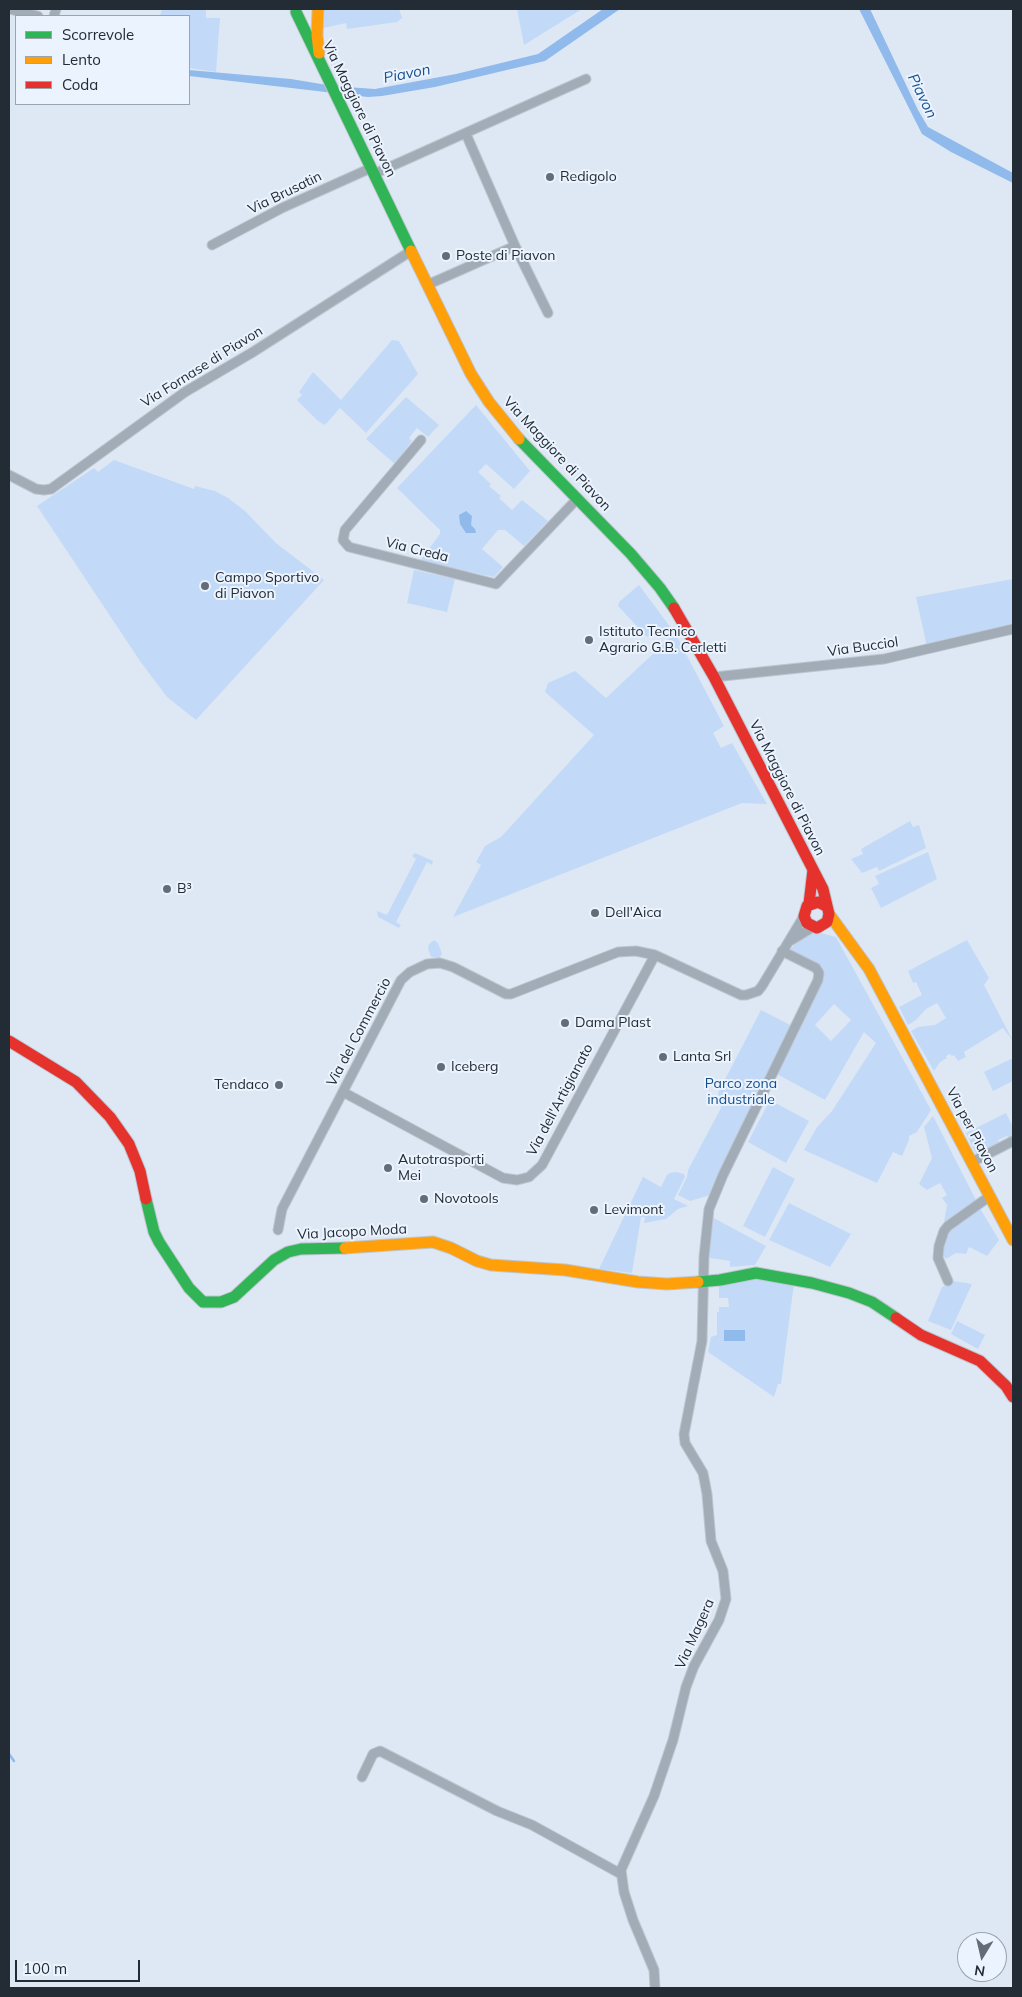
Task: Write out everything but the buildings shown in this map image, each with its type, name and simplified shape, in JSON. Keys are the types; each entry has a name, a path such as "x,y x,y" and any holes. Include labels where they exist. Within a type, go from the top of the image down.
{"main road":[{"name":"Via Maggiore di Piavon","path":"295,10 303,17 308,18 318,10"},
{"name":"Via Maggiore di Piavon","path":"295,10 468,368 489,402 509,428 631,554 660,588 684,624 823,889 823,918"},
{"path":"318,10 317,35 322,65"},
{"name":"Via Maggiore di Piavon","path":"804,916 805,909 810,904 813,870"},
{"path":"804,916 806,923 823,918 818,902 810,904"},
{"name":"Via per Piavon","path":"823,918 851,942 869,969 1013,1240"},
{"name":"Via Jacopo Moda","path":"9,1041 76,1082 110,1117 129,1144 140,1171 154,1232 159,1242 189,1288 203,1302 221,1302 234,1297 274,1260 288,1252 300,1249 358,1248 433,1242 451,1248 476,1261 491,1265 564,1270 658,1283 703,1282 756,1272 812,1283 849,1293 872,1302 921,1335 980,1361 1006,1386 1013,1397"}],"street":[{"path":"9,9 34,15"},
{"name":"Via Brusatin","path":"212,245 282,208 466,134 586,79"},
{"path":"466,134 515,246 548,312"},
{"path":"427,284 515,246"},
{"name":"Via Fornase di Piavon","path":"9,475 36,489 51,489 185,392 253,352 410,250"},
{"name":"Via Creda","path":"420,440 345,530 343,536 345,544 349,547 496,584 577,499"},
{"name":"Via Bucciol","path":"714,678 884,659 1013,629"},
{"name":"Via del Commercio","path":"278,1230 282,1209 401,980 418,966 431,963 445,964 506,994 511,994 618,952 636,950 655,955 741,995 746,995 758,991 762,986 804,916"},
{"name":"Via del Commercio","path":"789,941 823,918"},
{"path":"703,1282 709,1209 714,1194 818,980 819,973 816,968 782,951"},
{"name":"Via dell'Artigianato","path":"343,1092 503,1178 517,1180 529,1177 542,1165 655,955"},
{"path":"972,1162 1013,1142"},
{"path":"948,1281 938,1258 939,1246 944,1231 948,1226 990,1196"},
{"name":"Via Magera","path":"655,1988 654,1970 633,1920 624,1892 621,1870 657,1787 673,1740 690,1674 719,1620 726,1599 723,1571 711,1540 703,1473 685,1443 684,1434 702,1341 703,1282"},
{"path":"362,1777 373,1754 380,1751 497,1811 532,1825 622,1874"}],"green space":[{"path":"162,9 206,9 206,18 220,18 216,72 190,68 190,15 160,15"},
{"path":"324,9 399,9 402,18 397,22 347,29 346,23 319,29"},
{"path":"517,9 582,9 524,45"},
{"path":"392,340 399,341 418,374 366,433 340,408 325,425 318,421 297,400 302,395 299,392 313,372 341,400"},
{"path":"406,397 439,425 428,437 417,428 409,438 412,441 395,464 366,439"},
{"path":"476,405 530,471 514,489 486,464 478,472 491,484 489,486 501,496 499,498 512,510 522,500 548,521 524,546 505,530 498,530 482,549 503,567 494,577 420,561 440,534 440,530 397,488"},
{"name":"Campo Sportivo di Piavon","path":"114,460 194,489 195,486 215,491 228,498 245,511 276,543 324,580 196,720 167,697 140,661 37,506 94,468 98,472"},
{"path":"414,570 455,579 447,612 407,603"},
{"path":"1013,579 1013,627 927,647 916,597"},
{"path":"639,585 671,628 647,637 618,606 619,602"},
{"path":"675,633 724,726 713,733 721,748 732,743 767,804 742,803 453,917 481,865 476,862 485,846 501,837 594,735 545,692 548,683 575,671 606,698"},
{"path":"910,821 913,827 919,825 926,848 879,871 877,867 862,873 851,859 863,854 861,849"},
{"path":"928,852 937,879 881,908 871,888 879,884 875,876"},
{"path":"415,853 433,861 432,865 427,862 396,922 401,925 399,928 378,917 377,911 387,915 416,859 412,856"},
{"name":"Parco zona industriale","path":"821,933 836,937 931,1110 917,1132 909,1136 902,1156 893,1152 877,1183 804,1150 817,1127 832,1111 876,1043 864,1032 825,1100 773,1072 714,1194 690,1201 678,1195 687,1177 688,1170 721,1108 718,1093 761,1010 796,1028 819,973 786,954 800,939 810,934","holes":["834,1004 851,1020 831,1041 815,1025"]},
{"path":"434,940 438,943 442,954 439,959 431,957 428,948 429,944"},
{"path":"967,940 989,978 984,985 1013,1041 1003,1028 964,1052 966,1057 958,1061 954,1055 946,1056 947,1058 940,1062 934,1071 911,1031 918,1027 935,1025 946,1018 937,1003 926,1009 916,1020 908,1025 899,1007 922,995 916,982 913,983 908,971"},
{"path":"1013,1058 1013,1081 993,1091 984,1072"},
{"path":"770,1100 809,1121 786,1163 748,1142"},
{"path":"1006,1113 1013,1127 1013,1138 1010,1140 1007,1136 998,1140 1000,1144 977,1156 966,1133"},
{"path":"933,1116 977,1202 944,1222 947,1205 942,1198 947,1195 940,1183 927,1190 919,1184 932,1158 924,1127"},
{"path":"773,1167 795,1179 765,1237 743,1226"},
{"path":"676,1172 684,1174 685,1177 674,1199 688,1206 678,1209 666,1219 644,1223 645,1217 641,1217 632,1273 599,1269 643,1177 661,1187 667,1175"},
{"path":"789,1203 851,1234 830,1267 769,1240"},
{"path":"978,1205 999,1240 987,1256 969,1247 966,1254 956,1253 946,1259 938,1249 943,1234"},
{"path":"708,1215 766,1246 755,1265 730,1267 730,1261 704,1257"},
{"path":"746,1276 794,1283 781,1384 778,1384 774,1397 708,1352 711,1337 717,1335 717,1312 719,1312 719,1307 729,1307 728,1298 719,1298 719,1285"},
{"path":"953,1281 972,1284 951,1330 928,1321 942,1287"},
{"path":"957,1321 985,1335 978,1349 951,1334"}],"water":[{"path":"603,9 620,9 545,61 435,87 382,96 368,97 190,76 190,70 375,89 456,74 538,54"},
{"path":"859,9 870,9 928,127 1013,173 1013,183 951,152 922,134"},
{"path":"466,511 472,516 471,525 476,533 466,533 460,524 459,515"},
{"path":"724,1330 745,1330 745,1341 724,1341"}],"waterway":[{"path":"9,1754 14,1761"}],"traffic: fast":[{"path":"296,12 411,251"},
{"path":"519,439 631,554 660,588 674,608"},
{"path":"146,1199 154,1232 159,1242 189,1288 203,1302 221,1302 234,1297 274,1260 288,1252 301,1249 345,1248"},
{"path":"698,1282 756,1273 812,1283 849,1293 872,1302 896,1318"}],"traffic: slow":[{"path":"318,10 317,35 319,53"},
{"path":"411,251 471,374 489,402 519,439"},
{"path":"829,914 869,969 1013,1240"},
{"path":"345,1248 433,1242 491,1265 565,1270 638,1282 667,1284 698,1282"}],"traffic: jam":[{"path":"674,608 714,677 823,889 829,914 827,922 817,928 807,923 804,916 807,906 818,902 826,906"},
{"path":"809,904 813,870"},
{"path":"9,1041 76,1082 110,1117 129,1144 140,1171 146,1199"},
{"path":"896,1318 921,1335 980,1361 1006,1386 1013,1397"}],"place":[{"name":"Redigolo","path":"550,177"},
{"name":"Poste di Piavon","path":"446,256"},
{"name":"Campo Sportivo di Piavon","path":"205,586"},
{"name":"Istituto Tecnico Agrario G.B. Cerletti","path":"589,640"},
{"name":"B³","path":"167,889"},
{"name":"Dell'Aica","path":"595,913"},
{"name":"Dama Plast","path":"565,1023"},
{"name":"Lanta Srl","path":"663,1057"},
{"name":"Iceberg","path":"441,1067"},
{"name":"Tendaco","path":"279,1085"},
{"name":"Autotrasporti Mei","path":"388,1168"},
{"name":"Novotools","path":"424,1199"},
{"name":"Levimont","path":"594,1210"}],"water label":[{"name":"Piavon","path":"407,74"},
{"name":"Piavon","path":"922,96"}]}
